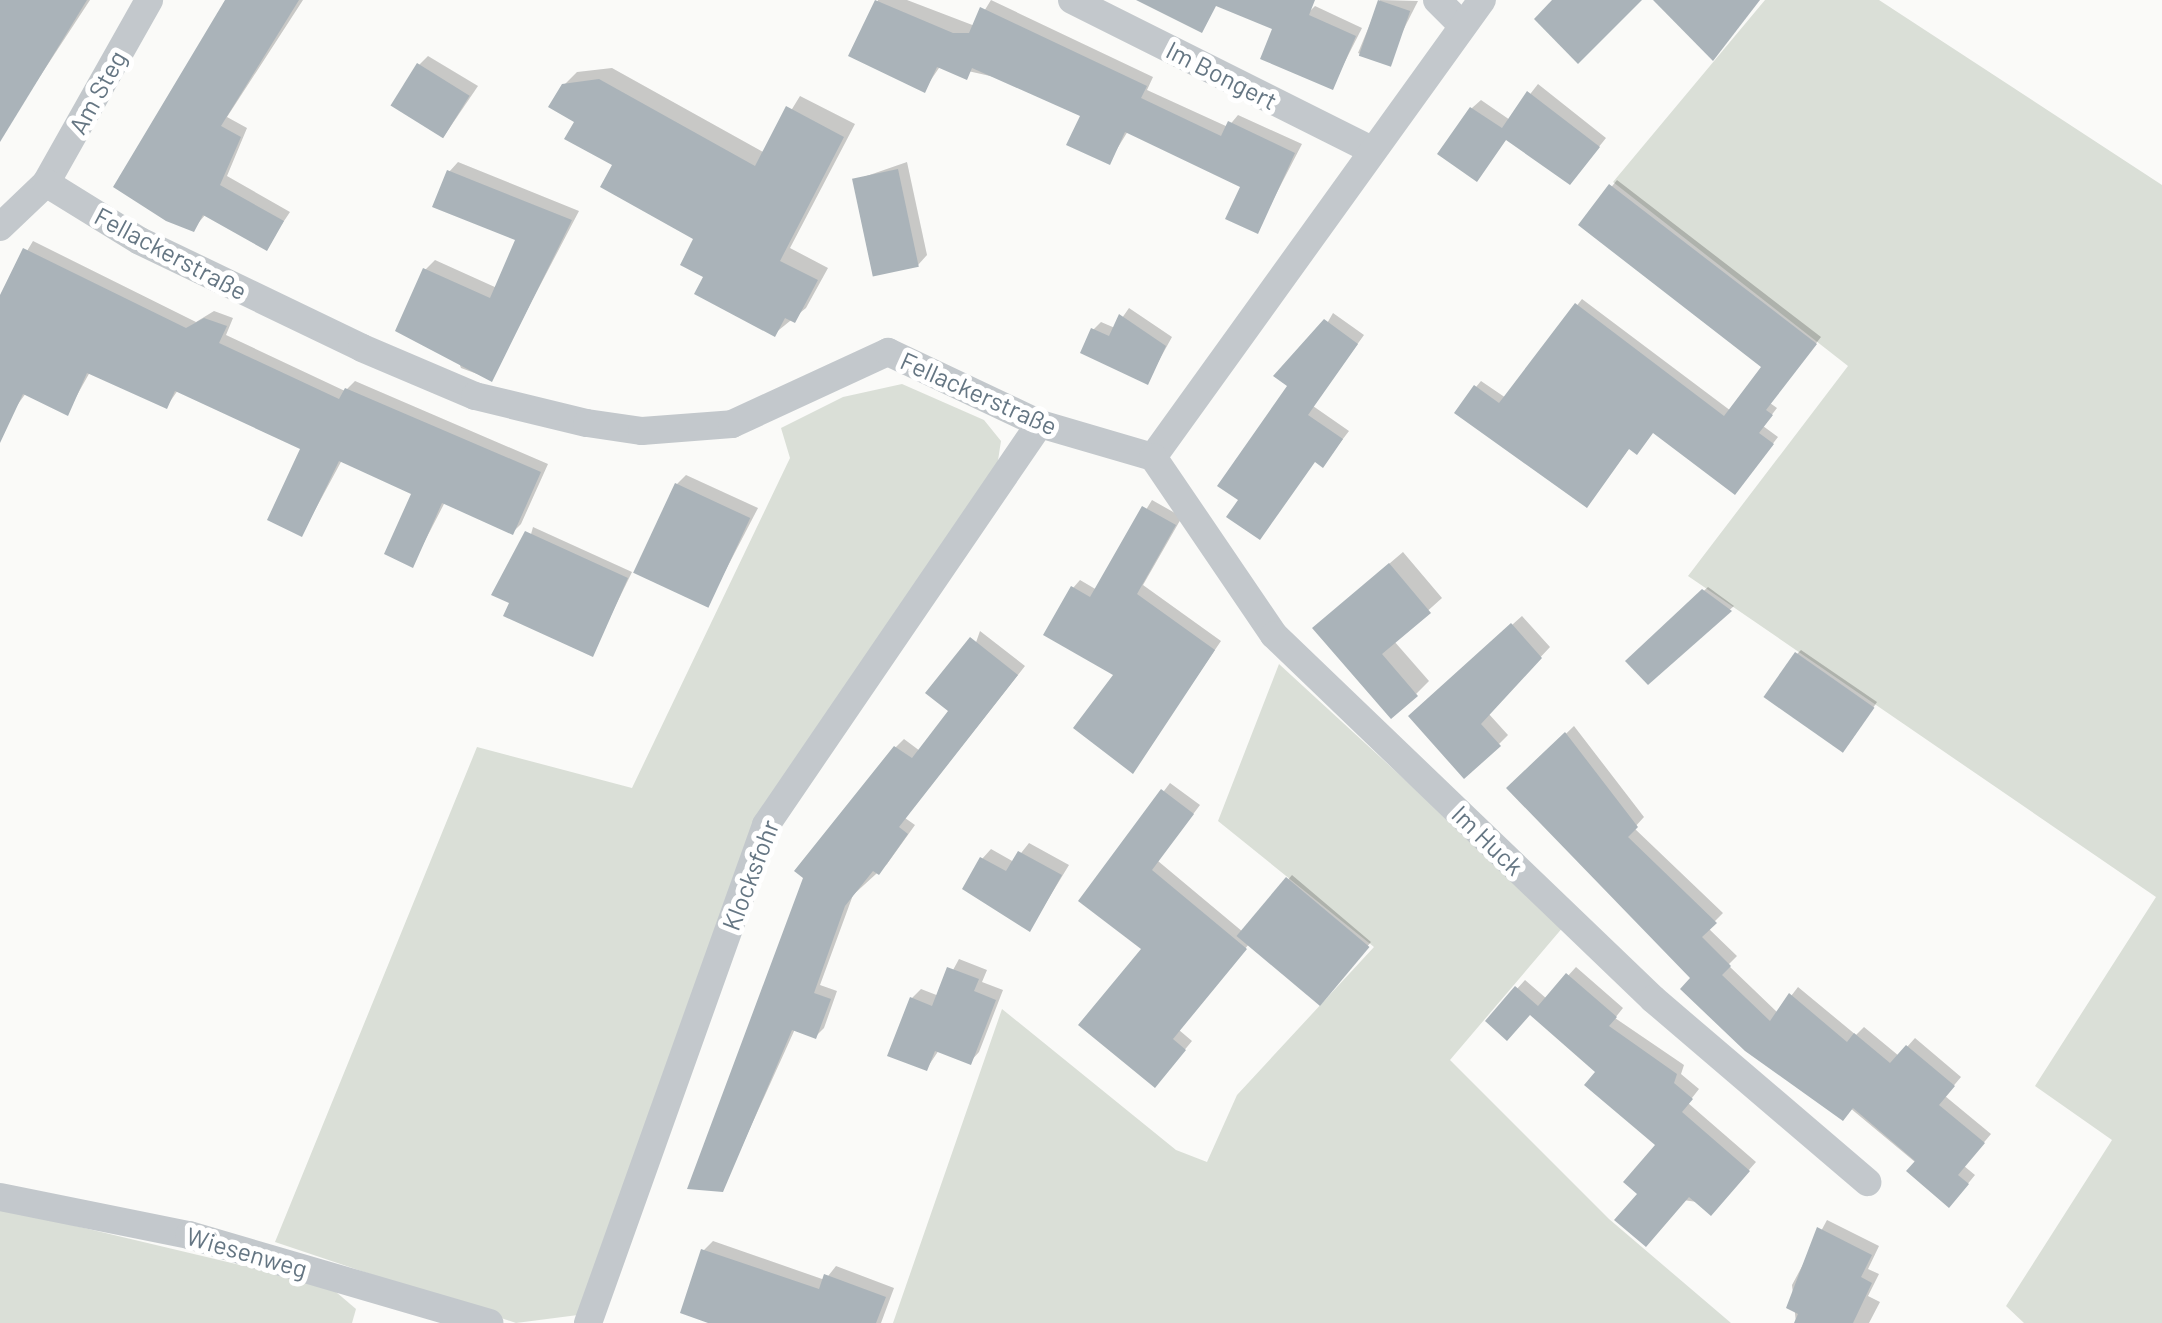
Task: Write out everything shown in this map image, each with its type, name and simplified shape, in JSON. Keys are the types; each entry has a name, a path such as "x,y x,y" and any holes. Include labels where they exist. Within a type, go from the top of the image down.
{"street":[{"name":"Am Steg","path":"46,183 148,0"},
{"name":"Im Bongert","path":"1072,0 1372,150"},
{"path":"1437,0 1462,25"},
{"path":"1153,457 1482,0"},
{"path":"0,226 46,183"},
{"name":"Fellackerstraße","path":"46,183 283,312 493,400 642,431 732,424 888,352 1040,424 1153,457"},
{"name":"Klocksfohr","path":"588,1323 766,825 1040,424"},
{"name":"Im Huck","path":"1153,457 1274,635 1653,999 1867,1182"},
{"name":"Wiesenweg","path":"0,1197 189,1235 489,1323"}],"shaded area":[{"path":"1765,0 1879,0 2162,185 2162,1323 2024,1323 2006,1306 2112,1140 2035,1086 2156,897 1688,576 1848,366 1613,182"},
{"path":"902,384 984,420 1001,441 997,467 748,838 578,1315 516,1323 275,1242 477,747 632,788 790,458 781,428 843,397"},
{"path":"1279,664 1564,926 1450,1060 1609,1219 1731,1323 893,1323 1002,1009 1176,1150 1207,1162 1237,1095 1374,947 1218,821"},
{"path":"0,1208 329,1286 356,1309 352,1323 0,1323"}],"building":[{"path":"0,0 87,0 0,142"},
{"path":"225,0 299,0 221,126 241,137 220,185 284,221 267,251 203,215 194,232 166,221 113,187"},
{"path":"875,0 953,33 969,33 980,7 1147,86 1141,98 1221,136 1228,121 1295,153 1258,234 1225,219 1240,187 1125,132 1110,165 1066,145 1080,116 972,68 967,80 937,67 925,93 848,56"},
{"path":"1136,0 1315,0 1309,15 1356,36 1333,90 1260,59 1272,29 1216,6 1202,33"},
{"path":"1378,0 1410,11 1391,67 1359,56"},
{"path":"1552,0 1642,0 1578,64 1534,19"},
{"path":"1653,0 1760,0 1713,61"},
{"path":"417,63 470,96 443,138 391,105"},
{"path":"599,79 755,166 786,106 844,137 780,261 818,280 795,323 785,318 775,337 694,294 703,277 680,265 693,239 600,187 612,165 564,139 574,122 548,107 562,84"},
{"path":"1527,91 1600,147 1570,185 1506,140 1477,182 1437,154 1470,107 1502,128"},
{"path":"898,169 919,267 873,277 852,179"},
{"path":"447,170 572,220 492,382 395,331 423,268 490,298 515,240 432,207"},
{"path":"1609,184 1817,344 1766,410 1773,415 1759,433 1774,444 1735,495 1653,433 1637,455 1629,449 1587,508 1454,413 1474,385 1499,403 1575,303 1724,416 1761,367 1578,225"},
{"path":"23,248 186,328 204,318 227,326 219,343 339,399 345,388 541,472 513,535 442,503 413,568 384,554 411,494 339,461 302,537 267,520 300,449 175,391 167,409 87,373 68,416 23,394 0,443 0,295"},
{"path":"1119,314 1166,346 1148,385 1080,353 1091,328 1109,336"},
{"path":"1324,319 1358,344 1308,415 1343,439 1323,468 1315,462 1260,540 1226,517 1238,500 1217,486 1287,386 1273,376"},
{"path":"675,483 750,518 708,608 633,573"},
{"path":"1142,506 1176,525 1137,594 1215,650 1133,774 1073,728 1113,675 1043,635 1071,586 1090,597"},
{"path":"525,531 628,578 593,657 503,616 509,603 491,595"},
{"path":"1389,563 1431,613 1382,654 1418,696 1391,719 1312,628"},
{"path":"1702,589 1732,611 1648,685 1625,661"},
{"path":"1511,623 1542,658 1481,724 1501,746 1464,779 1408,716"},
{"path":"970,637 1018,675 899,827 908,834 879,875 873,871 845,906 814,993 831,999 816,1039 792,1030 723,1192 687,1189 803,878 794,871 894,746 912,758 948,711 925,693"},
{"path":"1795,652 1874,708 1843,753 1763,697"},
{"path":"1565,732 1638,827 1628,837 1717,923 1702,937 1731,966 1722,975 1770,1021 1789,993 1847,1042 1854,1033 1890,1063 1906,1045 1955,1086 1939,1105 1985,1143 1958,1175 1969,1184 1949,1208 1906,1171 1915,1161 1853,1108 1843,1121 1745,1051 1680,989 1690,978 1506,788"},
{"path":"1161,789 1194,814 1152,870 1247,949 1173,1039 1186,1050 1155,1088 1078,1025 1141,949 1078,901"},
{"path":"1018,851 1062,875 1030,932 962,889 980,857 1006,871"},
{"path":"1286,877 1369,947 1320,1006 1237,936"},
{"path":"947,967 979,979 974,991 996,1000 971,1065 935,1051 927,1071 887,1056 910,997 932,1006"},
{"path":"1566,973 1617,1017 1609,1026 1677,1074 1674,1083 1693,1099 1682,1112 1750,1171 1711,1216 1689,1197 1646,1247 1614,1220 1637,1194 1623,1182 1655,1145 1584,1085 1595,1072 1530,1015 1507,1041 1485,1021 1515,986 1538,1006"},
{"path":"1817,1227 1872,1255 1861,1277 1872,1283 1853,1323 1794,1323 1798,1314 1786,1308"},
{"path":"701,1249 819,1289 824,1274 886,1297 876,1323 708,1323 680,1313"}]}
